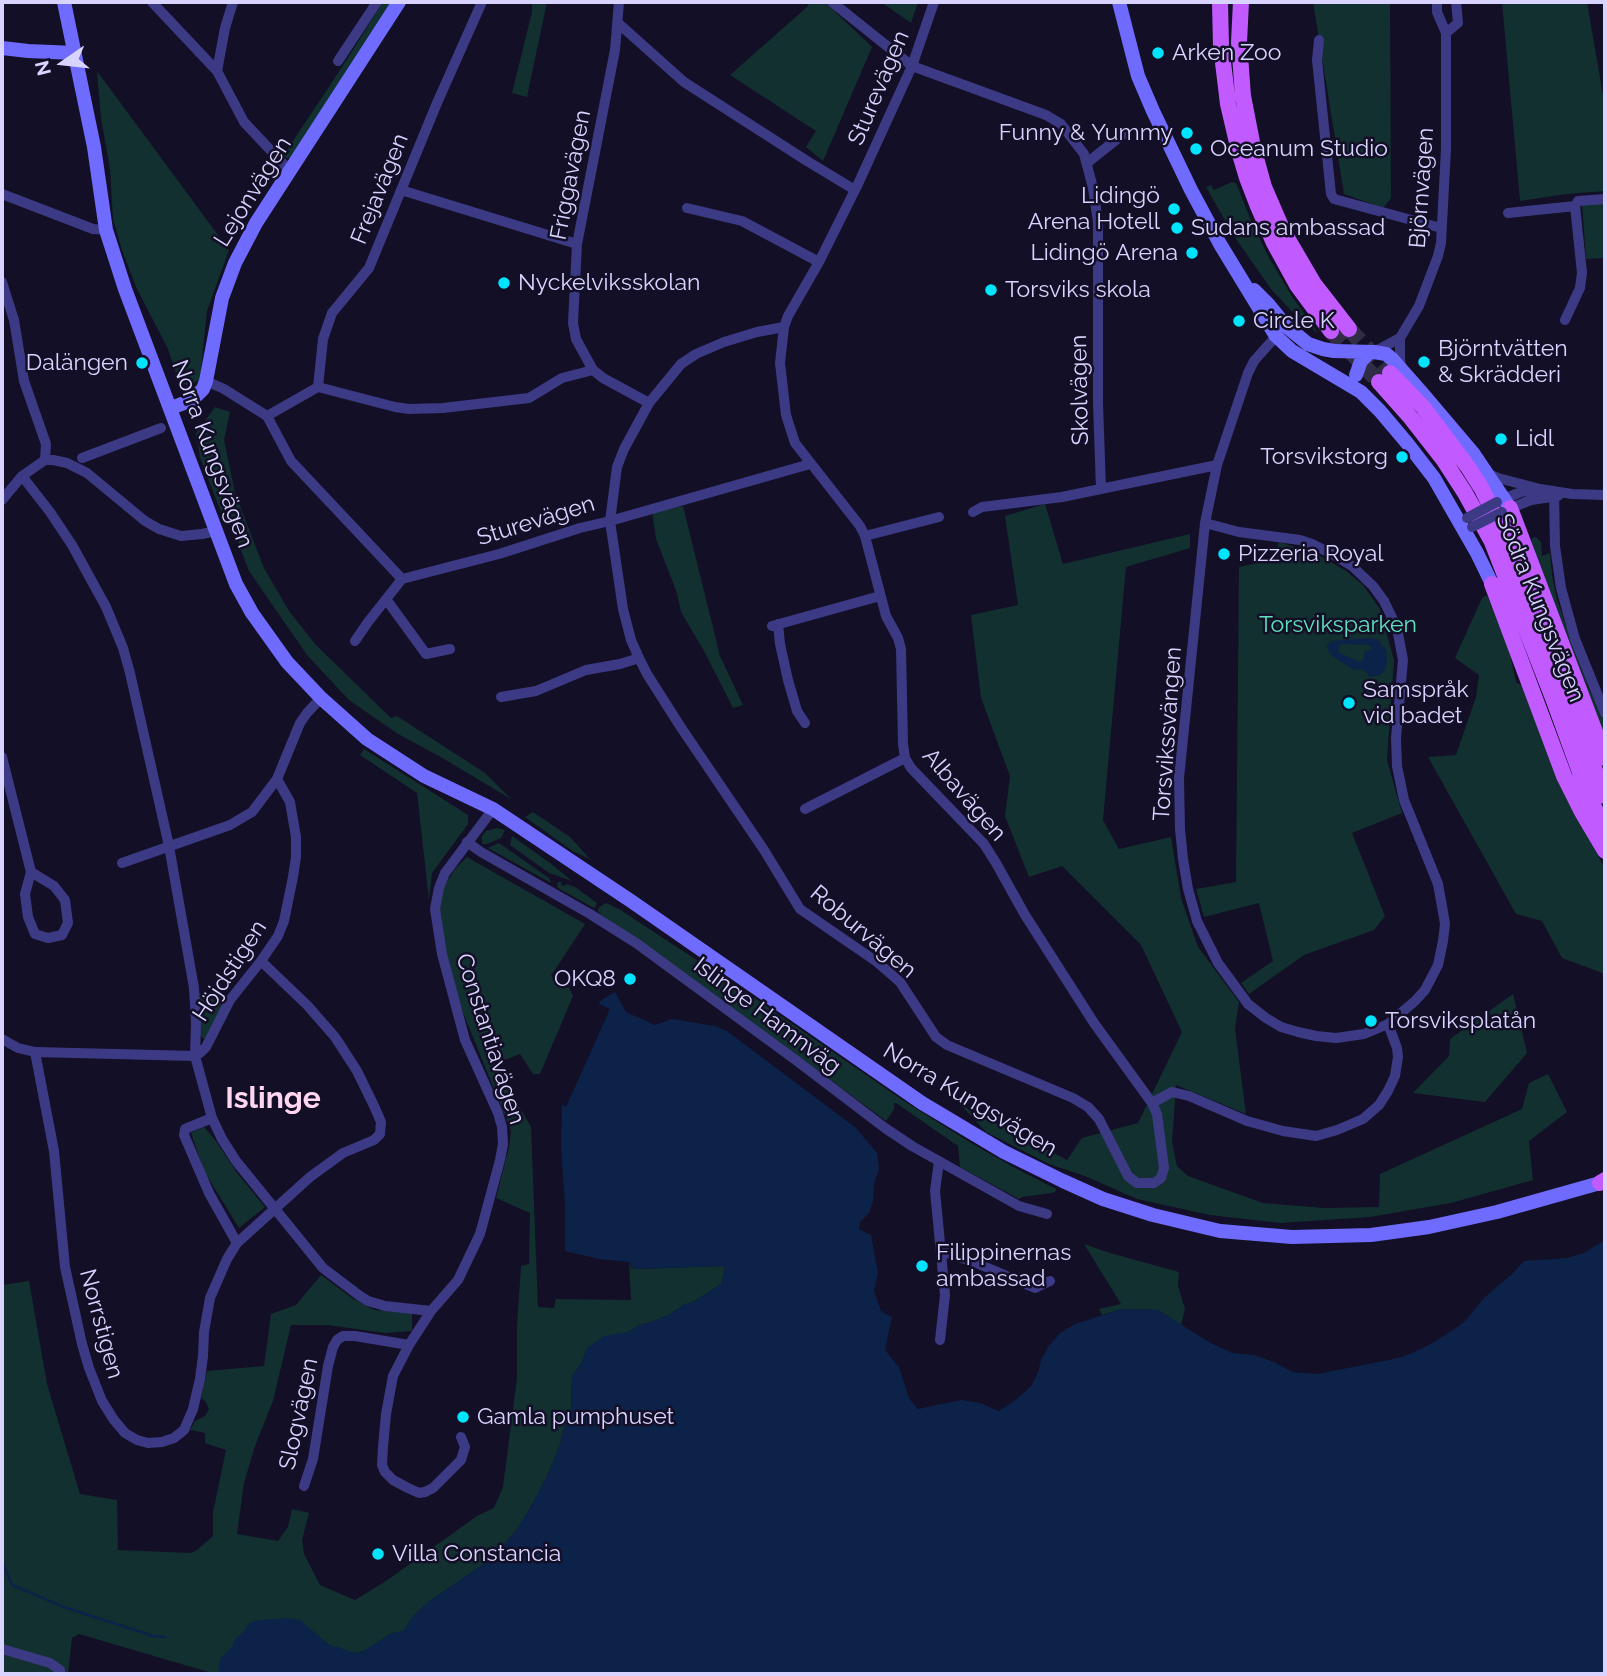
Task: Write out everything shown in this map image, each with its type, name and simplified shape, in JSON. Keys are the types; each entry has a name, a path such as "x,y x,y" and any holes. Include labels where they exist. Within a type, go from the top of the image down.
{"main road":[{"name":"Norra Kungsvägen","path":"64,2 94,147 106,230 125,289 236,584 252,613 287,663 367,739 424,775 493,809 922,1103 1004,1152 1103,1199 1153,1215 1220,1231 1292,1237 1371,1235 1429,1227 1497,1212 1603,1181"},
{"name":"Lejonvägen","path":"206,381 219,311 235,262 256,223 399,2"},
{"path":"1119,2 1138,76 1153,111 1196,199 1241,278 1268,304 1292,351 1361,392 1380,411 1434,478 1466,525 1492,584 1564,776 1581,812 1605,851"},
{"path":"1220,2 1221,46 1228,104 1247,178 1274,243 1297,285 1331,331"},
{"path":"1241,2 1239,43 1243,96 1264,187 1283,231 1314,284 1349,329"},
{"path":"2,48 75,53"},
{"path":"1281,331 1308,344 1334,351 1377,351 1392,359 1390,375 1452,427 1488,473 1504,505 1605,758"},
{"path":"1361,392 1356,375 1361,361 1369,353 1377,351"},
{"name":"Södra Kungsvägen","path":"1390,375 1423,408 1482,489 1510,546 1605,796"},
{"name":"Södra Kungsvägen","path":"1390,375 1411,418 1443,459 1492,542 1605,833"},
{"path":"171,408 192,400 203,389 206,381"}],"street":[{"path":"152,2 217,71 244,122 291,172"},
{"path":"217,71 233,2"},
{"path":"338,61 377,2"},
{"name":"Frejavägen","path":"318,387 323,339 332,313 369,268 482,2"},
{"name":"Friggavägen","path":"619,2 615,50 577,244 573,323 576,339 593,370 649,403"},
{"name":"Skolvägen","path":"832,2 912,66 1046,115 1061,124 1084,154 1098,222 1101,489"},
{"name":"Sturevägen","path":"402,579 610,521 617,467 624,449 649,403 681,364 696,354 757,332 784,327 855,190 912,66 934,2"},
{"name":"Björnvägen","path":"1400,338 1419,306 1441,243 1447,149 1446,33 1437,12 1437,2"},
{"name":"Björnvägen","path":"1446,33 1458,23 1456,2"},
{"path":"618,23 684,82 855,190"},
{"path":"1319,40 1317,60 1331,194 1334,199 1441,228"},
{"path":"1087,163 1127,131"},
{"path":"401,190 577,244"},
{"path":"2,194 93,229 106,230"},
{"path":"1565,320 1580,288 1582,273 1575,206 1578,201 1605,200"},
{"path":"1508,213 1575,206"},
{"path":"687,208 742,221 819,262"},
{"path":"2,282 14,320 24,381 46,444 45,460"},
{"name":"Albavägen","path":"784,327 780,363 786,415 795,443 860,526 886,616 898,638 901,649 905,758 911,768 984,844 1025,915 1094,1023 1152,1103 1157,1114 1164,1168 1161,1178 1154,1182"},
{"name":"Torsvikssvängen","path":"1205,523 1239,532 1300,540 1332,554 1352,566 1373,586 1384,601 1397,628 1403,660 1396,738 1397,766 1404,800 1437,884 1445,924 1438,965 1425,990 1388,1024 1364,1034 1336,1038 1316,1036 1281,1027 1256,1010 1238,992 1218,963 1196,921 1183,859 1180,778 1205,523 1217,465 1248,373 1254,361 1281,331"},
{"path":"1377,351 1400,338 1400,358 1390,375"},
{"path":"267,416 318,387 395,407 443,408 529,398 562,378 593,370"},
{"path":"206,381 267,416 291,461 402,579 355,641"},
{"path":"82,458 161,428"},
{"path":"2,500 22,476 45,460 67,463 87,473 145,522 159,529 181,536 216,531"},
{"path":"610,521 810,464"},
{"path":"972,512 982,507 1062,497 1217,465"},
{"path":"1488,473 1554,494"},
{"path":"22,476 72,545 106,607 130,673 169,846 194,988 195,1056 212,1118 222,1139 236,1161 323,1268 368,1301 385,1306 430,1311"},
{"path":"1466,525 1504,505 1521,492 1540,489"},
{"path":"1504,505 1554,494 1605,495"},
{"path":"1554,494 1555,546 1560,587 1575,639 1605,713"},
{"path":"865,536 939,517"},
{"name":"Roburvägen","path":"610,521 623,609 639,658 680,726 764,850 800,909 877,962 900,982 936,1038 1088,1107 1099,1118 1128,1176 1137,1183 1154,1182"},
{"path":"804,723 797,711 775,625 880,596"},
{"path":"386,599 426,654 450,649"},
{"path":"502,697 536,691 586,670 639,658"},
{"path":"122,863 230,825 251,812 278,779 300,723 321,698"},
{"path":"2,757 31,872 25,894 27,917 35,934 48,938 62,935 68,923 65,901 54,886 31,872"},
{"path":"804,809 905,758"},
{"name":"Höjdstigen","path":"195,1056 206,1047 230,1000 261,961 285,921 296,857 296,837 290,802 278,779"},
{"name":"Constantiavägen","path":"461,1437 465,1447 461,1460 433,1488 425,1492 419,1493 393,1480 382,1465 386,1414 393,1376 399,1361 430,1311 458,1280 480,1234 503,1144 498,1114 466,1040 442,954 435,909 445,873 493,809"},
{"name":"Islinge Hamnväg","path":"467,842 636,943 885,1128 1019,1206 1047,1214"},
{"name":"Norrstigen","path":"35,1052 54,1151 65,1267 89,1368 102,1401 125,1433 137,1440 155,1443 174,1438 184,1430 189,1420 200,1379 210,1298 237,1243 310,1177 342,1153 374,1140 380,1134 381,1122 357,1071 335,1037 307,1005 261,961"},
{"path":"1152,1103 1172,1092 1189,1096 1247,1121 1283,1131 1316,1136 1337,1130 1363,1119 1379,1105 1388,1091 1395,1076 1398,1057 1388,1024"},
{"path":"2,1039 18,1048 35,1052 195,1056"},
{"path":"212,1118 185,1129 184,1135 209,1192 237,1243"},
{"path":"939,1161 935,1191 945,1295 940,1340"},
{"path":"941,1251 1035,1288 1051,1281"},
{"name":"Slogvägen","path":"304,1486 313,1459 328,1366 337,1340 343,1336 355,1336 409,1345"},
{"path":"2,1649 50,1663 60,1670 60,1674"}],"green space":[{"path":"383,2 393,2 293,158 283,156 342,67"},
{"path":"532,2 547,2 527,97 512,93 532,12"},
{"path":"810,2 825,2 872,47 823,161 806,147 816,131 730,75"},
{"path":"881,2 918,2 911,23"},
{"path":"1313,2 1390,2 1391,198 1383,208 1344,194"},
{"path":"1502,2 1587,2 1605,107 1605,191 1520,201"},
{"path":"97,71 229,250 207,311 200,379 189,386 179,382 168,349 136,287 122,250 113,219 110,169 101,118"},
{"path":"1232,182 1236,183 1268,256 1318,333 1298,318 1271,289 1234,236 1206,187 1211,185 1214,190"},
{"path":"1605,203 1605,258 1586,259 1582,204"},
{"path":"215,407 230,412 224,440 235,493 264,568 289,611 316,645 391,718 397,716 485,773 511,799 398,734 349,700 307,655 249,571 227,514 221,512 200,458 196,433"},
{"path":"1045,504 1063,564 1190,534 1190,548 1126,567 1103,820 1119,849 1171,837 1181,898 1198,947 1239,1002 1235,1029 1246,1114 1176,1085 1172,1142 1177,1166 1188,1176 1263,1203 1324,1208 1379,1207 1380,1174 1522,1109 1529,1083 1548,1074 1567,1112 1529,1141 1533,1180 1451,1203 1370,1217 1280,1223 1210,1215 1137,1199 1085,1176 1049,1164 986,1132 961,1105 1067,1160 1082,1138 1138,1123 1182,1032 1141,945 1062,866 1029,877 1005,816 1010,776 981,698 971,615 1018,605 1005,516"},
{"path":"683,506 720,656 743,705 733,708 681,612 677,593 656,539 652,512"},
{"path":"1536,537 1541,542 1542,556 1550,553 1557,600 1588,686 1605,723 1605,741 1531,542 1532,538"},
{"name":"Torsviksparken","path":"1279,542 1317,554 1346,571 1363,585 1380,609 1394,660 1387,760 1402,813 1352,833 1385,916 1374,930 1304,955 1249,994 1241,983 1273,961 1259,903 1204,917 1196,889 1236,882 1239,567 1272,560"},
{"path":"1487,595 1508,645 1516,682 1522,686 1564,792 1605,869 1605,974 1562,958 1542,921 1516,914 1428,757 1456,755 1476,697 1479,675 1455,658 1482,598"},
{"path":"364,749 468,815 468,824 432,873 429,900 417,793 360,755"},
{"path":"533,812 570,837 590,859 574,852 525,817"},
{"path":"497,828 505,830 501,838 482,844 482,836 486,831"},
{"path":"512,836 572,881 549,873 510,845"},
{"path":"499,843 549,878 551,883 488,848"},
{"path":"467,857 585,924 551,976 568,986 573,996 540,1074 533,1074 520,1054 505,1060 491,1044 494,1063 531,1127 538,1307 554,1308 556,1299 631,1300 629,1262 635,1269 723,1266 725,1270 721,1284 671,1314 588,1347 572,1376 571,1412 560,1445 528,1512 497,1552 431,1600 413,1616 404,1631 392,1633 358,1653 212,1673 79,1634 72,1638 68,1674 2,1674 2,1285 29,1281 47,1384 80,1494 117,1500 118,1550 191,1553 213,1536 213,1512 226,1450 205,1443 205,1433 190,1430 195,1421 205,1416 209,1409 201,1398 207,1371 264,1366 271,1314 296,1305 321,1275 352,1298 374,1310 412,1313 412,1331 385,1333 328,1325 291,1325 273,1401 244,1483 237,1534 278,1541 288,1527 292,1509 309,1513 302,1540 304,1554 320,1585 355,1600 477,1516 494,1508 503,1487 517,1378 521,1266 529,1264 530,1213 496,1198 511,1131 460,1005 442,942 439,910 444,886"},
{"path":"558,882 575,887 597,903 595,908 558,888"},
{"path":"606,903 756,999 904,1101 1056,1191 1019,1199 960,1167 958,1146 896,1103 886,1121 601,915 598,909"},
{"path":"199,993 224,1004 205,1040 199,1035"},
{"path":"1513,994 1527,1053 1485,1102 1413,1093 1449,1056 1450,1039"},
{"path":"204,1127 265,1207 239,1228 204,1171 191,1133"},
{"path":"1084,1244 1179,1272 1178,1286 1185,1309 1181,1325 1158,1310 1122,1309 1102,1315 1099,1309 1121,1304"}],"water":[{"path":"1370,638 1379,640 1386,648 1385,670 1380,675 1370,677 1364,670 1354,670 1332,656 1326,646 1332,641","holes":["1342,644 1368,645 1372,648 1364,652 1364,659 1360,662 1338,652"]},
{"path":"615,992 626,1012 655,1025 672,1019 715,1026 727,1031 856,1128 877,1153 879,1169 874,1184 873,1201 869,1213 860,1222 859,1229 871,1235 878,1273 874,1291 881,1311 892,1317 885,1350 899,1367 909,1398 918,1409 961,1400 980,1403 999,1411 1031,1386 1048,1347 1060,1333 1075,1324 1122,1309 1158,1310 1232,1353 1254,1355 1293,1372 1317,1374 1389,1360 1431,1344 1456,1328 1524,1261 1567,1258 1584,1253 1605,1240 1605,1674 218,1674 220,1659 235,1639 249,1623 260,1620 300,1620 331,1646 360,1653 392,1633 404,1631 413,1616 431,1600 497,1552 528,1512 560,1445 571,1412 572,1376 588,1347 604,1336 628,1332 639,1325 671,1314 721,1284 725,1270 723,1266 635,1269 629,1262 599,1259 565,1251 562,1104 566,1107 610,1009 599,1004 600,1001"}],"waterway":[{"path":"2,1562 12,1585 64,1607 153,1636 166,1637"}],"tunnel":[{"path":"1349,329 1390,373"},
{"path":"1331,331 1379,382"}],"place":[{"name":"Arken Zoo","path":"1158,53"},
{"name":"Funny & Yummy","path":"1187,133"},
{"name":"Oceanum Studio","path":"1196,149"},
{"name":"Lidingö Arena Hotell","path":"1174,209"},
{"name":"Sudans ambassad","path":"1177,228"},
{"name":"Lidingö Arena","path":"1192,253"},
{"name":"Nyckelviksskolan","path":"504,283"},
{"name":"Torsviks skola","path":"991,290"},
{"name":"Circle K","path":"1239,321"},
{"name":"Björntvätten & Skrädderi","path":"1424,362"},
{"name":"Dalängen","path":"142,363"},
{"name":"Lidl","path":"1501,439"},
{"name":"Torsvikstorg","path":"1402,457"},
{"name":"Pizzeria Royal","path":"1224,554"},
{"name":"Samspråk vid badet","path":"1349,703"},
{"name":"OKQ8","path":"630,979"},
{"name":"Torsviksplatån","path":"1371,1021"},
{"name":"Filippinernas ambassad","path":"922,1266"},
{"name":"Gamla pumphuset","path":"463,1417"},
{"name":"Villa Constancia","path":"378,1554"}],"district":[{"name":"Islinge","path":"273,1099"}]}
